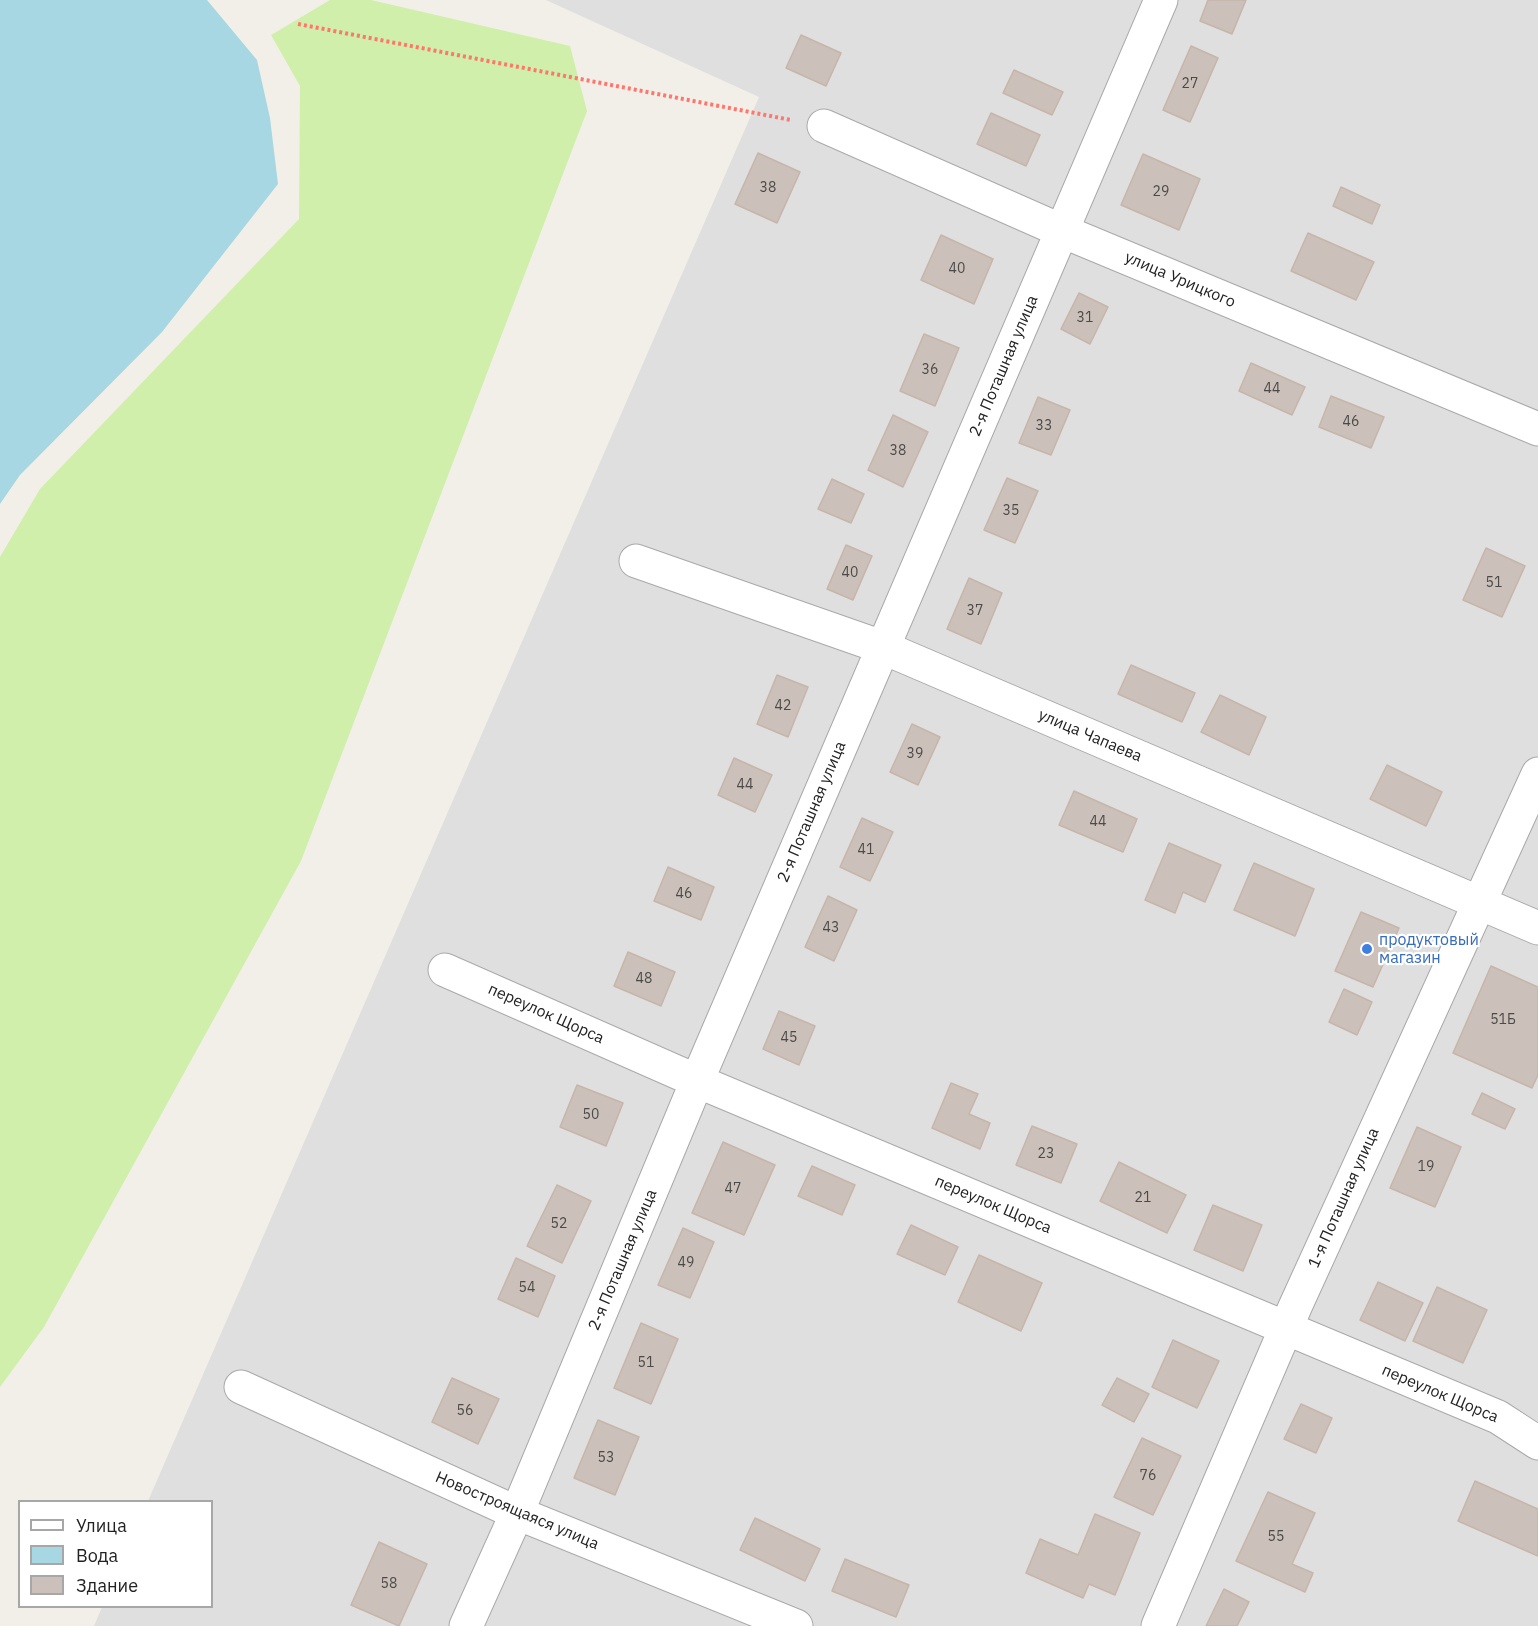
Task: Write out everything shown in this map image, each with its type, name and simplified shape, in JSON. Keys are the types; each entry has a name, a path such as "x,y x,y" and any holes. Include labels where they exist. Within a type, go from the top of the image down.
{"street":[{"name":"2-я Поташная улица","path":"466,1626 518,1513 697,1081 1161,0"},
{"name":"улица Урицкого","path":"824,126 1062,231 1538,429"},
{"name":"улица Чапаева","path":"636,561 882,647 1538,928"},
{"name":"1-я Поташная улица","path":"1158,1626 1286,1328 1538,774"},
{"name":"переулок Щорса","path":"445,970 697,1081 1498,1417 1538,1443"},
{"name":"Новостроящаяся улица","path":"241,1387 518,1513 796,1626"}],"path":[{"path":"298,24 824,126"}],"shaded area":[{"path":"546,0 1538,0 1538,1626 94,1626 102,1608 213,1608 213,1500 148,1500 759,97"}],"green space":[{"path":"330,0 371,0 570,46 587,111 301,861 44,1327 0,1387 0,557 40,489 299,219 300,86 271,35"}],"water":[{"path":"0,0 207,0 257,60 270,118 278,184 162,332 20,475 0,504"}],"building":[{"path":"1208,0 1246,0 1232,34 1200,21"},
{"path":"801,35 841,53 826,86 786,68"},
{"path":"1191,46 1218,58 1190,122 1163,110"},
{"path":"1014,70 1063,92 1052,115 1003,93"},
{"path":"991,113 1040,135 1026,166 977,144"},
{"path":"758,153 800,172 777,223 735,204"},
{"path":"1143,154 1200,179 1179,230 1121,205"},
{"path":"1341,187 1380,205 1372,224 1333,206"},
{"path":"1308,233 1374,262 1356,300 1291,271"},
{"path":"941,235 993,259 974,304 921,280"},
{"path":"1079,293 1108,307 1090,344 1061,329"},
{"path":"924,334 959,348 935,406 900,391"},
{"path":"1251,363 1305,387 1292,415 1239,391"},
{"path":"1331,396 1384,417 1371,448 1319,427"},
{"path":"1038,397 1070,410 1051,455 1019,443"},
{"path":"893,415 928,432 903,487 868,470"},
{"path":"1007,478 1038,491 1015,543 984,530"},
{"path":"832,479 864,494 851,523 818,509"},
{"path":"846,545 872,556 853,600 827,589"},
{"path":"1486,548 1525,566 1502,617 1463,600"},
{"path":"969,578 1002,593 981,644 947,629"},
{"path":"1131,665 1195,693 1182,722 1118,694"},
{"path":"777,675 808,687 788,737 757,724"},
{"path":"1220,695 1266,717 1249,755 1201,732"},
{"path":"912,724 940,737 918,785 890,772"},
{"path":"734,758 772,775 755,812 718,795"},
{"path":"1387,765 1442,792 1426,826 1370,799"},
{"path":"1074,791 1137,819 1123,852 1059,825"},
{"path":"862,818 893,832 870,881 840,867"},
{"path":"1169,843 1221,865 1205,902 1183,892 1175,913 1145,900"},
{"path":"1254,863 1314,889 1295,936 1234,910"},
{"path":"668,867 714,887 701,920 654,901"},
{"path":"828,896 857,910 834,961 805,947"},
{"name":"продуктовый магазин","path":"1361,912 1399,928 1373,987 1335,971"},
{"path":"628,952 675,972 661,1006 614,986"},
{"path":"1491,966 1538,987 1538,1075 1532,1088 1453,1053"},
{"path":"1344,989 1372,1002 1357,1035 1329,1022"},
{"path":"779,1011 815,1026 799,1065 763,1049"},
{"path":"951,1083 978,1094 969,1114 990,1123 980,1149 932,1128"},
{"path":"577,1085 623,1103 606,1146 560,1127"},
{"path":"1482,1093 1515,1109 1505,1129 1472,1114"},
{"path":"1032,1126 1077,1144 1061,1183 1016,1165"},
{"path":"1417,1127 1461,1147 1435,1207 1390,1188"},
{"path":"723,1142 775,1165 744,1235 692,1213"},
{"path":"1119,1162 1186,1195 1167,1233 1100,1201"},
{"path":"812,1166 855,1185 842,1215 798,1196"},
{"path":"557,1185 591,1201 562,1263 527,1246"},
{"path":"1213,1205 1262,1225 1243,1271 1194,1250"},
{"path":"911,1225 958,1247 945,1275 897,1254"},
{"path":"683,1228 714,1242 690,1298 658,1285"},
{"path":"979,1255 1042,1283 1021,1331 958,1302"},
{"path":"516,1258 555,1276 538,1317 498,1299"},
{"path":"1378,1282 1423,1303 1405,1341 1360,1320"},
{"path":"1437,1287 1487,1310 1463,1363 1413,1341"},
{"path":"641,1323 678,1339 651,1404 614,1388"},
{"path":"1173,1340 1219,1361 1197,1408 1152,1387"},
{"path":"452,1378 499,1399 478,1444 432,1422"},
{"path":"1117,1378 1149,1394 1134,1422 1102,1405"},
{"path":"1301,1404 1332,1418 1316,1453 1284,1439"},
{"path":"598,1420 639,1437 615,1495 574,1478"},
{"path":"1142,1438 1181,1456 1153,1515 1114,1497"},
{"path":"1475,1481 1538,1509 1538,1556 1458,1521"},
{"path":"1268,1492 1315,1513 1292,1564 1313,1573 1305,1592 1236,1561"},
{"path":"1095,1514 1140,1533 1115,1595 1089,1584 1083,1598 1026,1573 1040,1539 1078,1555"},
{"path":"755,1518 820,1549 805,1581 740,1550"},
{"path":"379,1542 427,1564 399,1626 351,1605"},
{"path":"845,1559 909,1585 896,1617 832,1591"},
{"path":"1224,1589 1249,1602 1237,1626 1206,1626"}],"place":[{"name":"продуктовый магазин","path":"1367,949"}]}
